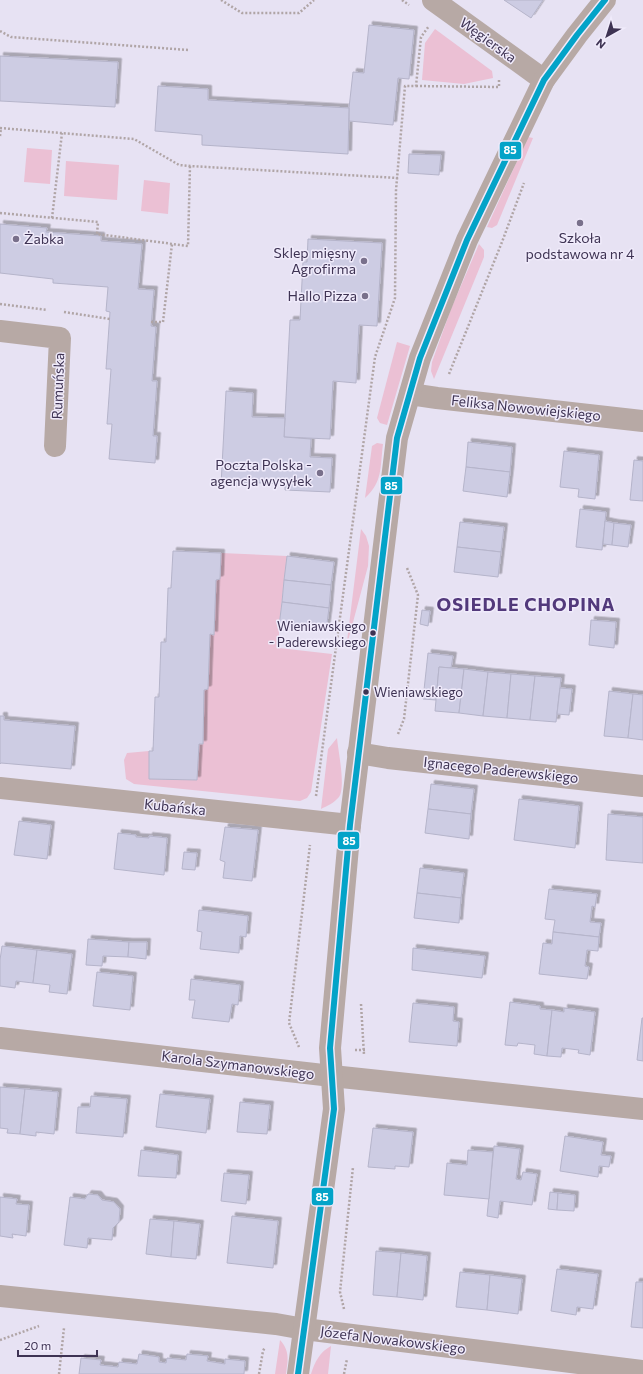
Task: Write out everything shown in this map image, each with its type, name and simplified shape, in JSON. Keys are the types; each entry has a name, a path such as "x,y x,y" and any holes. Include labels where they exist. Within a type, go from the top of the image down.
{"street":[{"name":"Węgierska","path":"433,0 544,80"},
{"path":"298,1374 311,1290 334,1109 330,1048 350,825 396,438 420,358 467,240 544,80 576,34 605,0"},
{"name":"Rumuńska","path":"0,331 60,338 55,446"},
{"name":"Feliksa Nowowiejskiego","path":"410,394 643,421"},
{"name":"Ignacego Paderewskiego","path":"358,753 388,758 643,786"},
{"name":"Kubańska","path":"0,788 350,825"},
{"name":"Karola Szymanowskiego","path":"0,1038 332,1076 366,1078 643,1109"},
{"name":"Józefa Nowakowskiego","path":"0,1296 276,1324 304,1329 643,1371"}],"path":[{"path":"221,0 242,13 300,13 314,0"},
{"path":"0,31 12,37 188,50"},
{"path":"416,86 499,87"},
{"path":"0,136 0,128 134,139 179,165 398,178"},
{"path":"52,218 62,133"},
{"path":"0,213 98,222 97,234 188,246 190,166"},
{"path":"436,398 446,380 502,242 526,177"},
{"path":"151,322 163,322 172,244"},
{"path":"388,758 404,719 418,595 405,564"},
{"path":"360,1004 366,1078"},
{"path":"344,1374 349,1347 344,1333 346,1316 340,1292 354,1160"},
{"path":"0,1340 32,1328 45,1325"},
{"path":"59,1374 64,1327"}],"shaded area":[{"path":"435,29 492,71 493,78 464,84 422,80 425,43"},
{"path":"528,137 533,138 497,225 492,228 487,227"},
{"path":"27,148 52,150 50,184 24,182"},
{"path":"66,161 119,165 117,200 64,196"},
{"path":"144,180 170,183 168,214 141,211"},
{"path":"479,244 484,250 484,257 434,379 431,371 432,362 451,309"},
{"path":"397,342 410,346 387,425 380,423 377,418"},
{"path":"377,443 383,444 380,474 375,486 365,498 372,446"},
{"path":"361,529 366,536 369,546 368,566 347,641"},
{"path":"221,553 287,556 279,626 279,648 332,654 311,792 307,798 300,801 134,784 126,779 124,760 127,753 149,751 149,779 197,780 199,744 203,744 204,690 208,689 210,634 214,635 216,580 220,579"},
{"path":"337,738 342,777 341,792 335,801 321,809 328,749"},
{"path":"280,1340 287,1352 288,1360 286,1374 275,1374"},
{"path":"331,1346 328,1374 311,1374 318,1357"}],"building":[{"path":"504,0 543,0 531,18"},
{"path":"369,25 414,30 409,79 398,78 393,125 349,121 353,72 364,73"},
{"path":"0,56 118,62 115,107 0,101"},
{"path":"158,86 208,89 208,100 349,108 348,154 202,145 202,135 155,131"},
{"path":"409,154 441,155 439,175 408,173"},
{"path":"0,224 47,228 46,232 101,236 101,241 142,244 138,289 154,290 151,326 156,327 152,381 157,381 153,436 157,436 155,463 109,459 112,424 107,424 111,369 106,369 110,312 106,311 108,287 53,283 53,279 0,273"},
{"path":"308,239 382,243 377,326 359,325 356,383 333,381 330,439 284,437 290,320 300,320 303,262 307,262"},
{"path":"226,391 253,393 252,417 285,418 284,437 311,439 310,457 332,458 330,492 285,490 285,484 240,482 239,486 221,485"},
{"path":"468,442 512,447 510,472 466,467"},
{"path":"564,451 599,455 595,499 578,497 579,489 560,487"},
{"path":"634,460 643,461 643,501 630,500"},
{"path":"466,467 510,472 507,497 463,491"},
{"path":"580,509 606,512 602,550 576,547"},
{"path":"605,521 614,523 612,545 603,544"},
{"path":"460,522 504,527 501,552 457,547"},
{"path":"614,523 631,525 628,547 612,545"},
{"path":"457,547 501,552 498,577 454,572"},
{"path":"173,551 221,553 220,579 216,580 214,635 210,634 208,689 204,690 203,744 199,744 197,780 149,779 149,751 153,751 155,697 159,697 161,642 166,642 168,588 171,588"},
{"path":"287,556 334,562 331,585 284,580"},
{"path":"284,580 331,585 329,608 282,602"},
{"path":"282,602 329,608 326,631 279,626"},
{"path":"422,610 430,611 428,626 420,624"},
{"path":"591,620 616,622 614,648 589,645"},
{"path":"428,653 453,656 451,668 439,667 436,700 423,699"},
{"path":"439,667 464,669 459,713 435,711"},
{"path":"464,669 488,672 483,716 459,713"},
{"path":"488,672 511,674 507,718 483,716"},
{"path":"511,674 535,676 530,720 507,718"},
{"path":"535,676 561,678 556,722 530,720"},
{"path":"560,688 572,689 569,715 557,714"},
{"path":"609,691 633,694 628,738 604,736"},
{"path":"633,694 643,695 643,740 628,738"},
{"path":"0,716 4,716 4,720 75,726 71,769 0,764"},
{"path":"431,784 474,789 471,814 428,809"},
{"path":"519,799 579,806 575,848 514,840"},
{"path":"428,809 471,814 469,839 425,833"},
{"path":"608,814 643,817 643,863 606,860"},
{"path":"19,821 51,825 47,859 14,855"},
{"path":"225,827 258,830 252,881 223,878 225,862 220,860"},
{"path":"118,833 136,835 136,837 149,838 149,836 167,838 164,875 114,869"},
{"path":"184,852 197,853 195,870 182,869"},
{"path":"420,868 464,873 461,898 417,893"},
{"path":"549,889 597,894 595,907 592,906 590,922 601,923 599,937 553,932 555,920 545,919"},
{"path":"417,893 461,898 459,923 414,918"},
{"path":"199,910 248,916 246,937 240,936 239,953 200,949 202,932 197,931"},
{"path":"553,932 599,937 598,951 587,950 585,966 589,967 587,979 539,974 543,943 552,944"},
{"path":"88,939 129,942 128,957 103,956 102,966 86,965"},
{"path":"129,942 147,942 146,959 128,957"},
{"path":"2,946 37,950 33,983 16,981 15,988 0,986 0,960"},
{"path":"413,948 485,956 482,978 412,970"},
{"path":"37,950 72,954 67,994 49,992 50,985 33,983"},
{"path":"97,972 133,976 130,1010 93,1006"},
{"path":"191,979 240,985 238,1005 232,1004 229,1022 192,1018 195,1000 189,1000"},
{"path":"510,1002 540,1006 540,1009 552,1010 547,1056 534,1054 535,1045 518,1043 517,1046 505,1045"},
{"path":"413,1003 454,1007 453,1021 459,1022 457,1046 409,1042"},
{"path":"564,1008 595,1012 590,1055 578,1053 579,1050 562,1048 561,1057 547,1056 552,1010 564,1012"},
{"path":"643,1018 643,1061 637,1060"},
{"path":"0,1087 25,1089 20,1134 7,1133 8,1129 0,1128"},
{"path":"25,1089 58,1092 54,1134 36,1132 36,1136 20,1134"},
{"path":"160,1094 210,1099 206,1133 156,1127"},
{"path":"91,1096 127,1099 123,1137 76,1133 78,1107 90,1107"},
{"path":"240,1102 270,1105 267,1134 237,1132"},
{"path":"373,1128 413,1132 409,1167 395,1166 395,1169 368,1167"},
{"path":"565,1136 603,1142 601,1155 611,1156 609,1167 599,1166 598,1177 560,1171"},
{"path":"494,1146 520,1149 516,1179 521,1180 523,1172 537,1174 532,1205 500,1201 498,1218 487,1216"},
{"path":"141,1150 178,1155 176,1178 138,1176"},
{"path":"468,1150 493,1152 489,1199 444,1195 447,1163 467,1165"},
{"path":"224,1173 249,1175 246,1204 221,1201"},
{"path":"550,1192 558,1193 557,1210 548,1209"},
{"path":"558,1193 575,1195 574,1211 557,1210"},
{"path":"88,1194 98,1195 102,1200 114,1202 120,1209 119,1222 113,1228 112,1240 88,1238 87,1248 64,1245 70,1197 85,1199"},
{"path":"0,1197 17,1199 16,1204 29,1205 26,1236 12,1234 13,1238 0,1236"},
{"path":"232,1216 278,1221 273,1268 227,1263"},
{"path":"150,1219 174,1221 171,1257 146,1254"},
{"path":"174,1221 200,1224 196,1259 171,1257"},
{"path":"376,1251 401,1253 397,1297 373,1295"},
{"path":"401,1253 427,1256 423,1300 397,1297"},
{"path":"557,1269 598,1274 593,1309 577,1307 576,1315 551,1311"},
{"path":"460,1272 490,1275 487,1310 456,1307"},
{"path":"490,1275 522,1279 518,1314 487,1310"},
{"path":"636,1282 643,1282 643,1328 631,1327"},
{"path":"139,1354 159,1357 159,1362 166,1363 167,1358 186,1360 187,1354 208,1356 207,1361 225,1364 225,1359 245,1361 244,1374 79,1374 81,1358 101,1360 100,1365 118,1367 119,1362 137,1364"}],"transit line":[{"name":"85","path":"298,1374 334,1109 330,1048 350,825 397,438 420,358 467,240 544,80 605,0"}],"place":[{"name":"Szkoła podstawowa nr 4","path":"580,223"},
{"name":"Żabka","path":"16,239"},
{"name":"Sklep mięsny Agrofirma","path":"364,261"},
{"name":"Hallo Pizza","path":"365,296"},
{"name":"Poczta Polska - agencja wysyłek","path":"320,473"},
{"name":"Wieniawskiego - Paderewskiego","path":"373,633"},
{"name":"Wieniawskiego","path":"366,692"}],"district":[{"name":"OSIEDLE CHOPINA","path":"526,605"}]}
